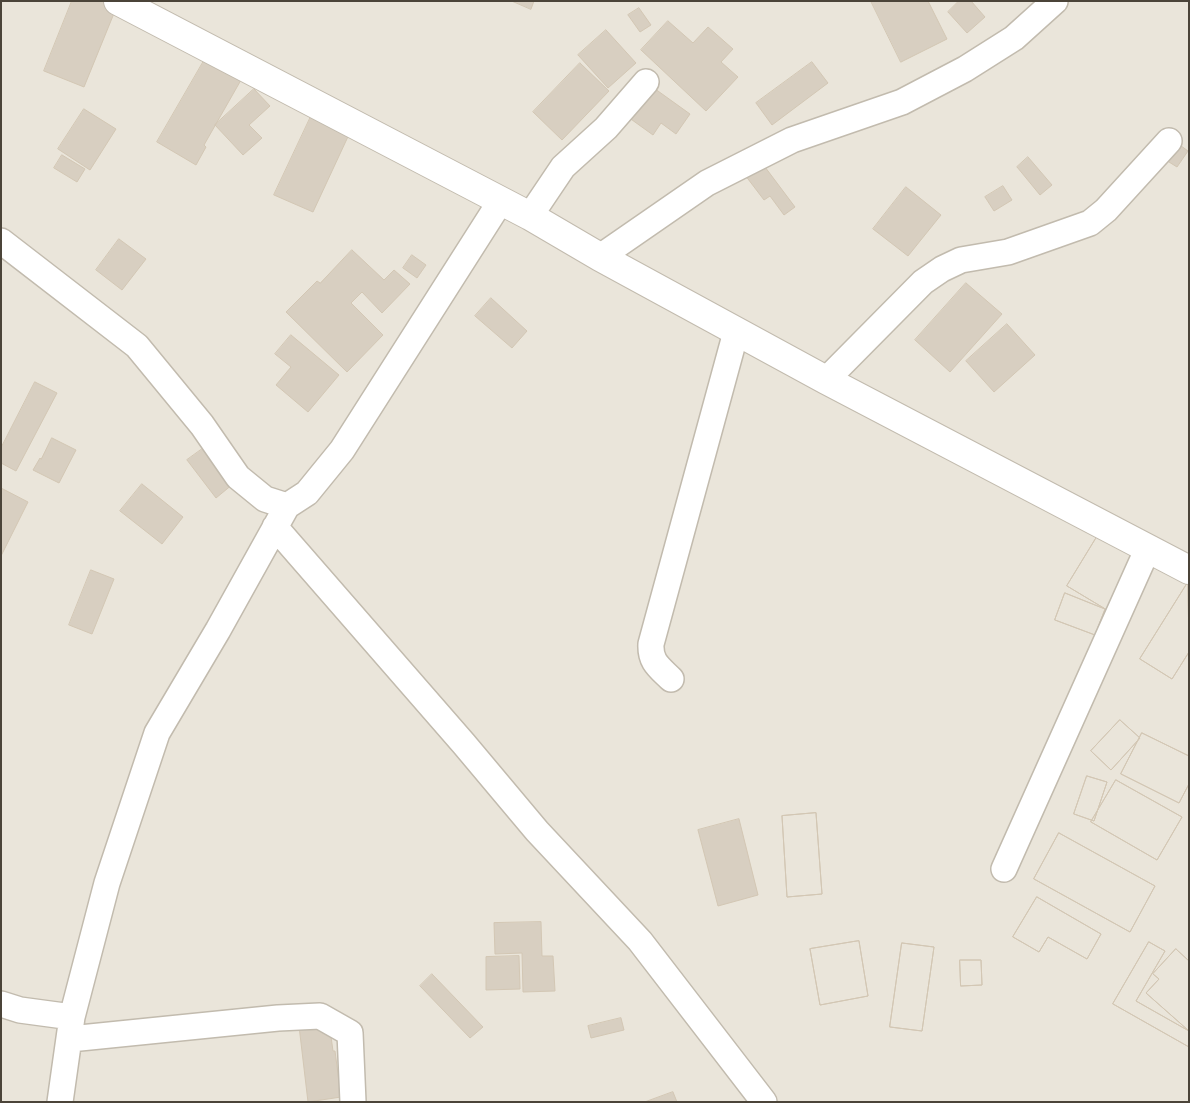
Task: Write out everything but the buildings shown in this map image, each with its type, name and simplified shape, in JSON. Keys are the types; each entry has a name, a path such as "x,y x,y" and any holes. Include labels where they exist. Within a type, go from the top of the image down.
{"street":[{"path":"118,1 530,216 736,332 1189,570"},
{"path":"600,256 716,179 792,140 902,102 965,69 1014,38 1055,1"},
{"path":"530,216 563,167 606,128 646,82"},
{"path":"826,380 923,282 942,269 961,260 1008,252 1090,223 1106,210 1169,141"},
{"path":"60,1102 71,1028 107,883 157,733 218,630 281,517 307,492 342,450 500,202"},
{"path":"1,241 137,346 202,425 238,477 266,500 281,517 464,744 537,831 640,941 764,1102"},
{"path":"671,679 656,664 651,655 651,644 736,332"},
{"path":"1004,869 1148,548"},
{"path":"1,1004 71,1028 320,1016 350,1033 353,1102"}],"shaded area":[{"path":"1,1 1189,1 1189,1102 1,1102"}]}
